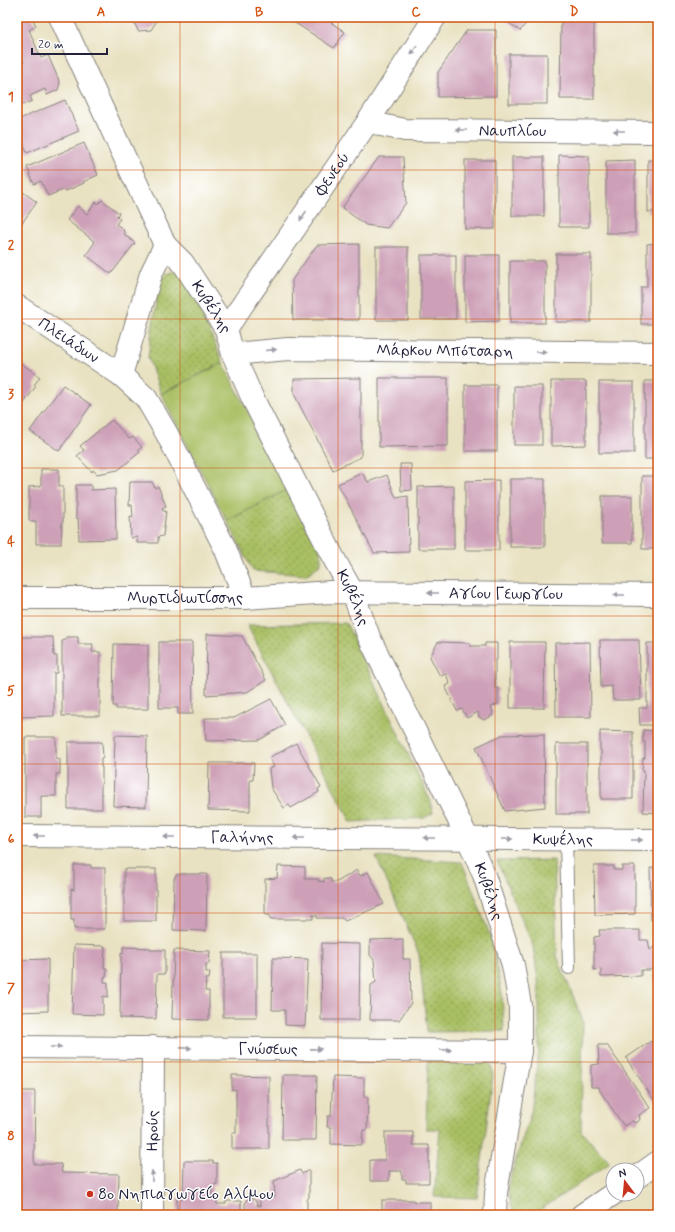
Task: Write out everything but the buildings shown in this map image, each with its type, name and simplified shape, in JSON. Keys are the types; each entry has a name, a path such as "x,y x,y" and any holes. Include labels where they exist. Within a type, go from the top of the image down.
{"street":[{"name":"Κυβέλης","path":"60,17 165,245 183,263 226,329 233,354 255,404 329,550 353,593 369,637 468,839 484,875 513,964 520,1005 520,1051 496,1193 495,1215"},
{"name":"Φενεού","path":"226,329 369,120 435,17"},
{"name":"Ναυπλίου","path":"369,120 404,130 658,132"},
{"path":"121,375 151,274 165,245"},
{"name":"Πλειάδων","path":"17,306 121,375 146,398 167,434 225,548 245,598"},
{"name":"Μάρκου Μπότσαρη","path":"233,354 288,349 658,353"},
{"name":"Μυρτιδιωτίσσης","path":"17,598 245,598 330,592 353,593"},
{"name":"Αγίου Γεωργίου","path":"353,593 658,595"},
{"name":"Γαλήνης","path":"17,836 468,839"},
{"name":"Κυψέλης","path":"468,839 658,840"},
{"name":"Γνώσεως","path":"17,1046 520,1051"},
{"name":"Ηρούς","path":"152,1215 153,1048"},
{"path":"645,1171 658,1162"},
{"path":"582,1215 605,1199"}],"lane":[{"path":"566,839 569,968"}],"green space":[{"path":"177,270 186,276 223,363 161,394 148,357 159,282 166,274"},
{"path":"223,363 288,489 227,521 161,394"},
{"path":"288,489 321,552 321,564 306,575 253,571 227,521"},
{"path":"346,623 431,802 433,813 424,818 351,822 247,625"},
{"path":"376,857 462,862 491,938 502,994 504,1031 427,1032 419,954"},
{"path":"554,860 557,956 583,1021 581,1131 609,1162 605,1162 605,1166 534,1214 513,1212 507,1188 531,1112 539,1052 539,987 533,946 497,861"},
{"path":"428,1060 485,1060 491,1066 493,1075 477,1198 434,1197 440,1129 426,1129"}],"place":[{"name":"8ο Νηπιαγωγείο Αλίμου","path":"90,1194"}]}
